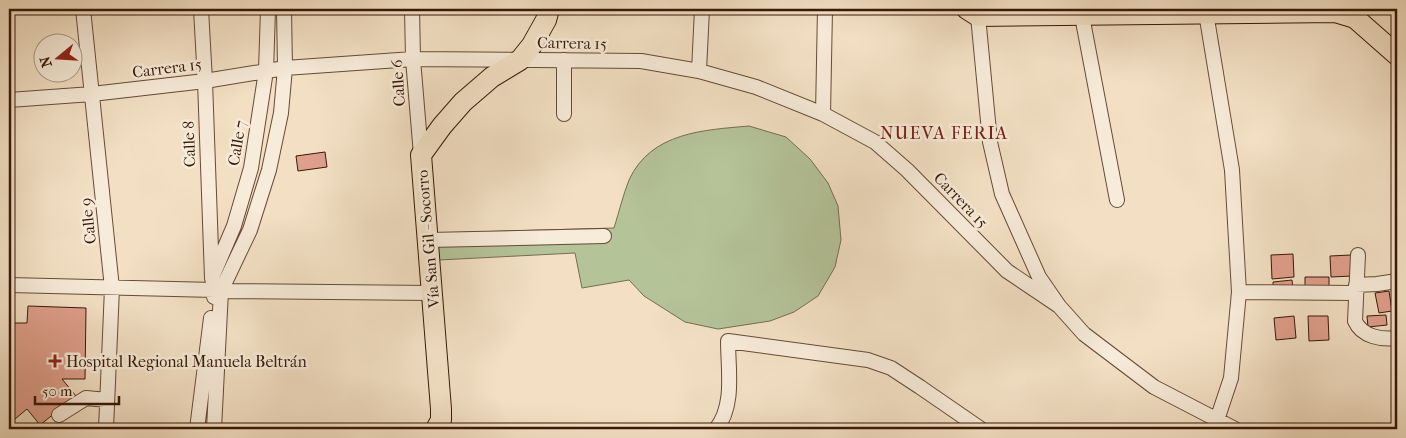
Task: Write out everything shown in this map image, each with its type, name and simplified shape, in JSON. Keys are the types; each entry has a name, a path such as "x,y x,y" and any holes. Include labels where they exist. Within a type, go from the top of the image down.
{"highway":[{"name":"Vía San Gil - Socorro","path":"436,429 441,420 441,409 421,155 442,126 463,102 492,77 520,60 532,45 546,20 549,9"},
{"path":"972,12 1082,16 1122,12 1206,13 1337,10 1355,18 1397,55"}],"street":[{"name":"Calle 9","path":"83,9 112,288 106,429"},
{"name":"Calle 8","path":"200,9 216,286"},
{"name":"Calle 7","path":"216,286 251,168 266,71 268,9"},
{"path":"197,429 216,286 250,230 269,170 280,113 285,68 284,9"},
{"name":"Calle 6","path":"412,9 413,59 421,155"},
{"path":"699,71 702,9"},
{"path":"824,114 825,9"},
{"path":"972,12 990,142 1002,194 1038,276 1059,306 1084,334 1154,388 1235,429"},
{"path":"1206,13 1232,170 1239,292 1231,378 1217,420"},
{"path":"1082,16 1117,200"},
{"name":"Carrera 15","path":"9,100 92,94 205,81 285,68 413,59 641,61 699,71 756,87 824,114 875,142 907,170 1007,271 1059,306"},
{"path":"564,60 564,114"},
{"path":"251,168 269,170"},
{"path":"428,240 604,236"},
{"path":"1358,255 1354,316 1358,328 1378,338 1397,338"},
{"path":"1239,292 1356,289 1397,281"},
{"path":"9,285 112,288 216,286 432,293"},
{"path":"214,429 216,286"},
{"path":"716,429 724,415 729,391 728,341 868,360 880,364 891,368 920,386 981,429"},
{"path":"59,415 86,398 108,400"}],"green space":[{"path":"749,126 786,137 810,159 828,183 838,206 841,240 835,267 818,296 794,312 770,321 718,329 685,322 644,296 629,280 582,288 575,253 439,260 435,233 614,228 629,180 639,164 651,152 680,136 714,129"}],"building":[{"path":"325,152 327,167 298,171 296,156"},
{"path":"1293,254 1294,277 1272,279 1271,255"},
{"path":"1351,255 1352,276 1331,277 1330,256"},
{"path":"1305,277 1329,277 1329,290 1305,290"},
{"path":"1292,280 1293,290 1273,291 1273,282"},
{"path":"1389,291 1392,311 1379,313 1375,293"},
{"path":"28,306 86,308 85,379 62,379 76,396 40,425 27,409 9,424 9,323 27,323"},
{"path":"1386,315 1387,325 1368,327 1367,316"},
{"path":"1294,316 1296,338 1276,340 1274,318"},
{"path":"1308,316 1328,316 1329,340 1309,341"}],"place":[{"name":"Hospital Regional Manuela Beltrán","path":"55,361"}],"district":[{"name":"NUEVA FERIA","path":"944,133"}]}
